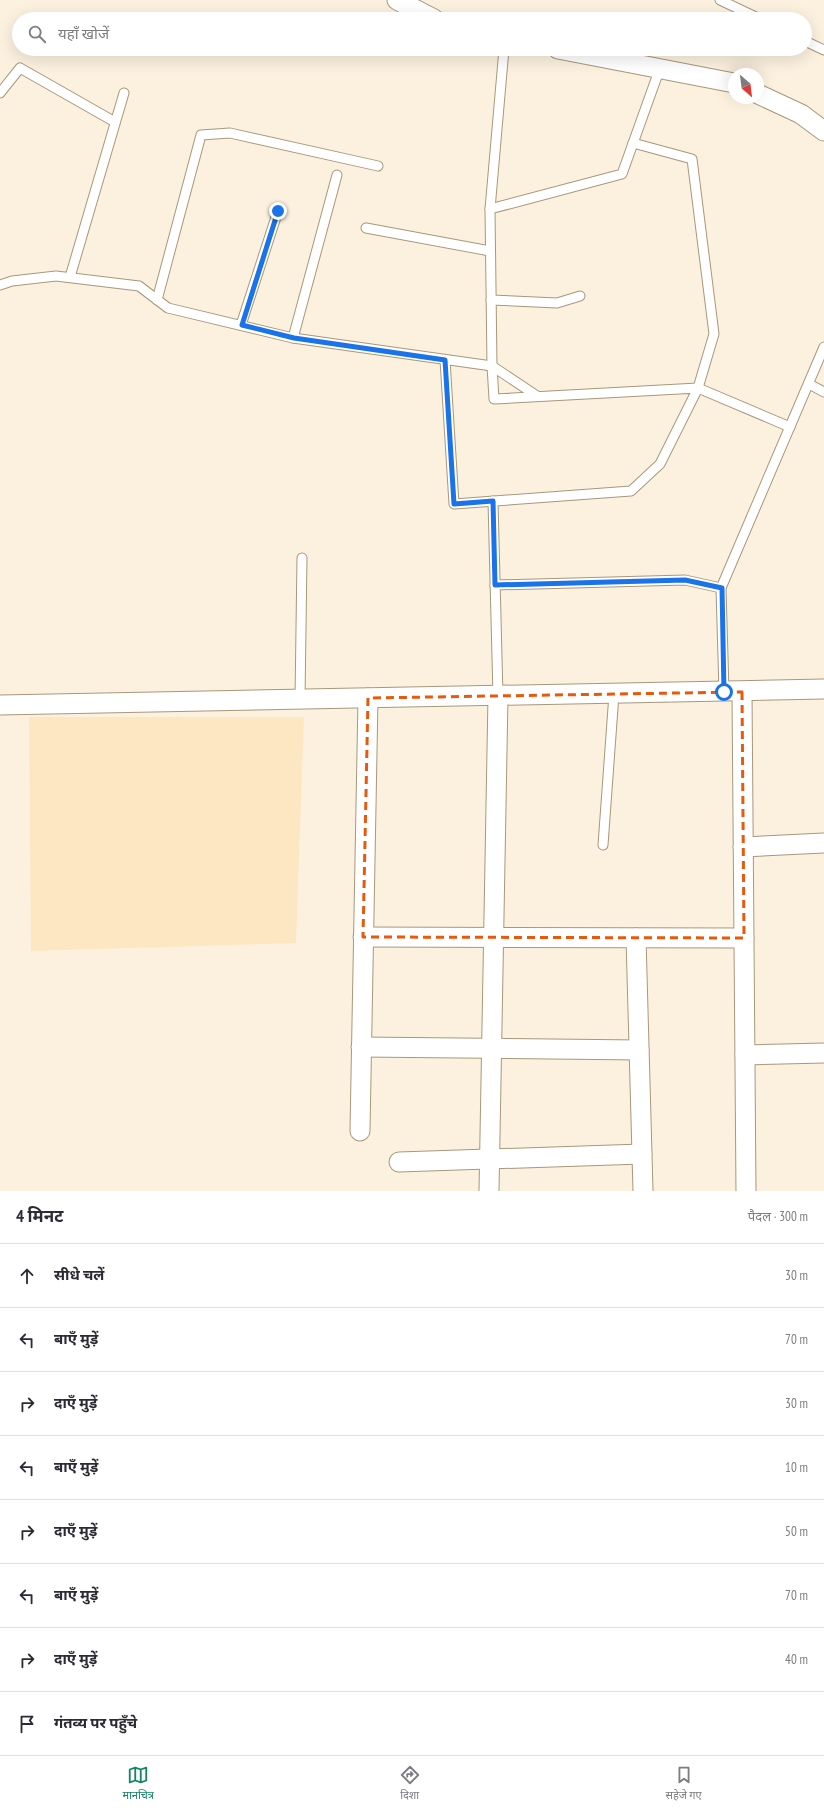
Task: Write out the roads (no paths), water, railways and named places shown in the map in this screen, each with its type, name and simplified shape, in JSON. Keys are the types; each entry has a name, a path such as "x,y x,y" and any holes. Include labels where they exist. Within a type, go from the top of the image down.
{"street":[{"path":"398,0 421,12"},
{"path":"596,56 728,82"},
{"path":"764,97 801,114 824,131"},
{"path":"0,705 733,692 824,689"},
{"path":"733,692 743,847 746,1191"},
{"path":"489,1191 498,696"},
{"path":"360,1131 368,698"},
{"path":"743,847 824,843"},
{"path":"363,937 744,938"},
{"path":"636,938 643,1191"},
{"path":"361,1047 640,1050"},
{"path":"745,1055 824,1053"},
{"path":"399,1162 642,1154"}],"lane":[{"path":"720,0 745,12"},
{"path":"812,44 824,50"},
{"path":"503,56 490,209 492,366 494,399 698,388 790,427"},
{"path":"0,93 20,68 115,122"},
{"path":"490,209 622,174 660,68"},
{"path":"70,277 124,93"},
{"path":"157,300 201,135 230,133 378,166"},
{"path":"445,360 454,504 631,490 660,464 698,388 714,334 692,159 633,143"},
{"path":"294,338 337,175"},
{"path":"242,325 278,211"},
{"path":"366,228 490,251"},
{"path":"0,285 12,281 56,276 139,286 168,308 294,338 492,366 537,396"},
{"path":"491,300 558,303 580,296"},
{"path":"733,692 722,588 824,347"},
{"path":"809,384 824,392"},
{"path":"493,501 498,696"},
{"path":"300,699 302,558"},
{"path":"495,585 685,580 722,588"},
{"path":"604,845 614,694"}]}
